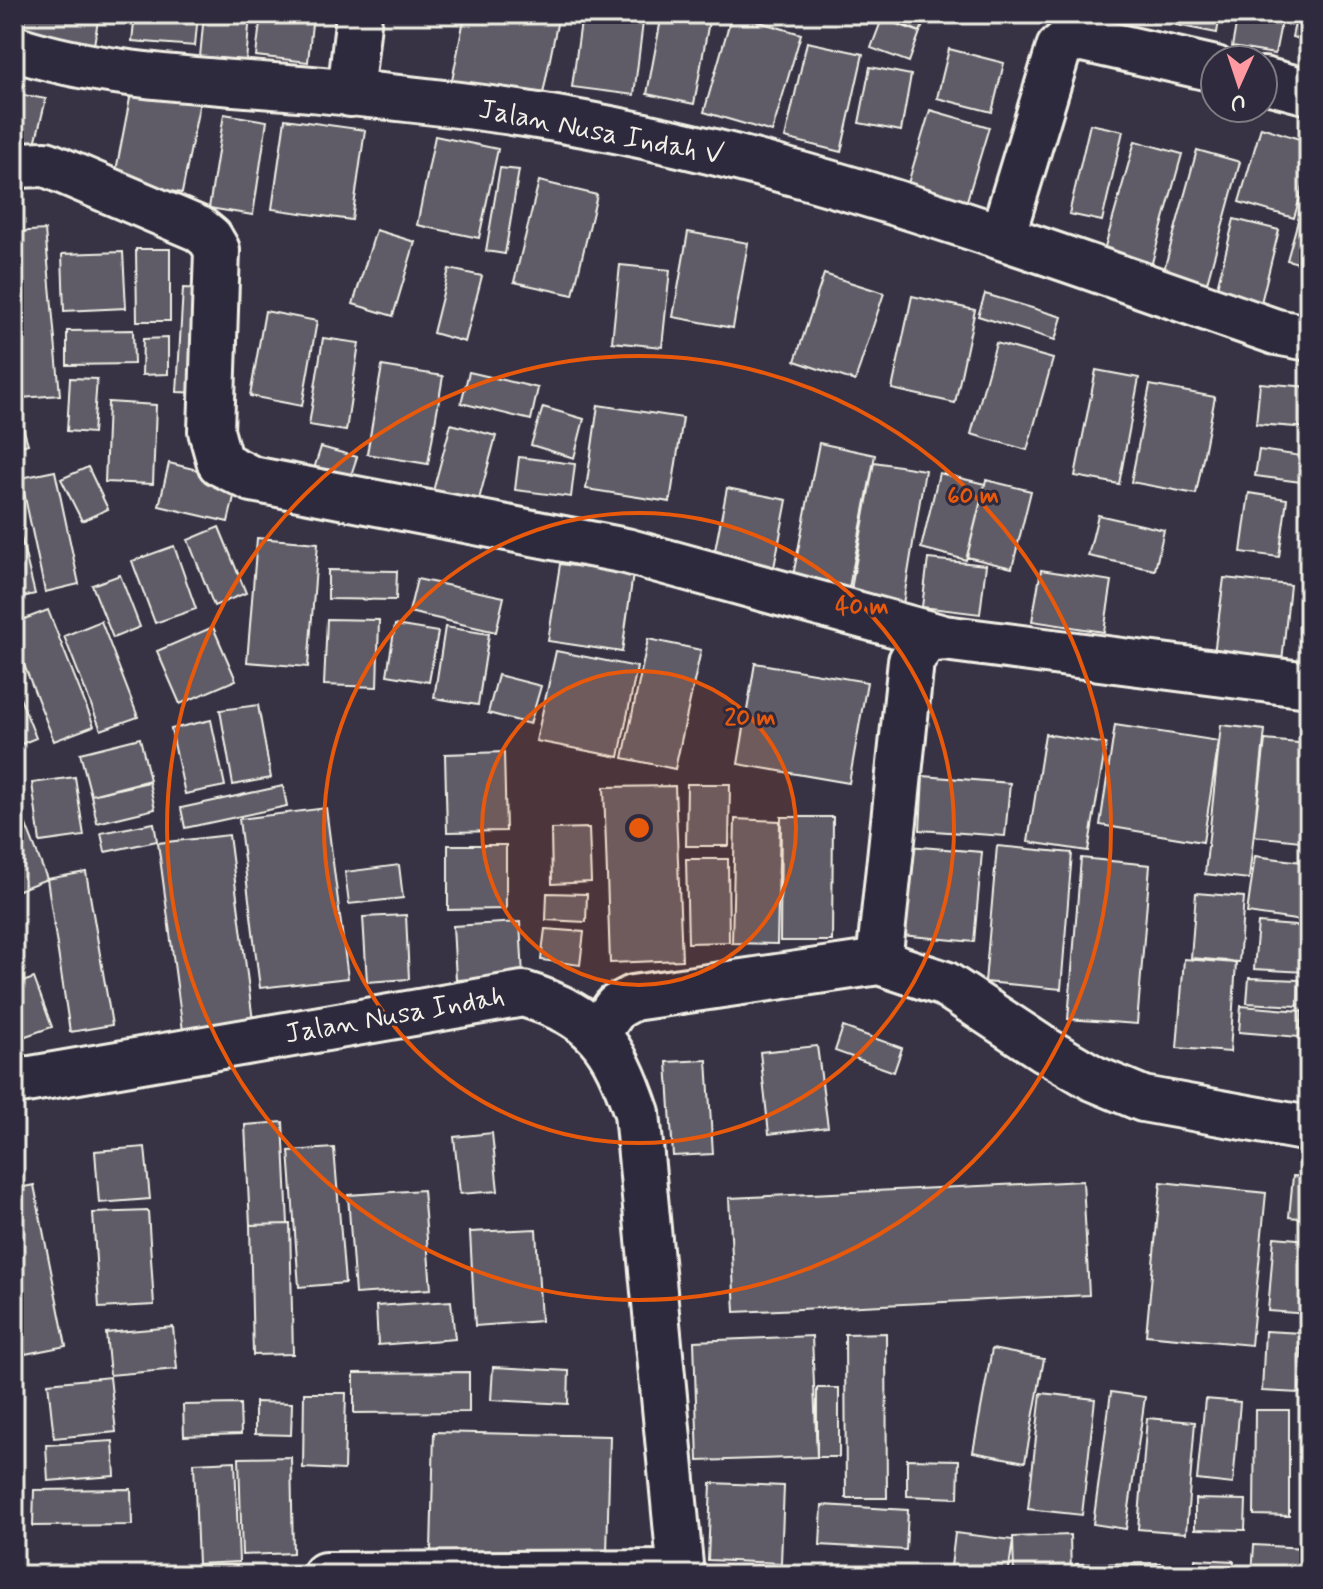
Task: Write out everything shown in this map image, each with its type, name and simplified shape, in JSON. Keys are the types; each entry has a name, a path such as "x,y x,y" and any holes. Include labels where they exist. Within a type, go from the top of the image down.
{"street":[{"path":"350,94 359,14"},
{"path":"1002,237 1059,48 1068,40 1083,39 1199,65"},
{"name":"Jalan Nusa Indah V","path":"14,48 174,79 350,94 524,114 684,143 1002,237 1276,332 1309,338"},
{"path":"1279,84 1309,92"},
{"path":"14,165 46,164 199,229 210,238 217,250 211,431 220,463 252,479 626,551 944,638 1309,685"},
{"path":"879,962 911,661 925,640 944,638"},
{"path":"598,1032 616,1007 633,998 879,962 945,984 1093,1078 1143,1099 1309,1129"},
{"name":"Jalan Nusa Indah","path":"14,1082 523,994 556,1004 598,1032 624,1074 637,1113 681,1574"},
{"path":"325,1575 681,1574"}],"building":[{"path":"26,14 99,14 93,51 22,41"},
{"path":"135,14 198,14 195,46 132,41"},
{"path":"204,14 250,14 246,62 200,57"},
{"path":"261,14 313,14 308,62 256,56"},
{"path":"465,14 559,14 541,104 451,86"},
{"path":"582,14 644,14 634,95 572,87"},
{"path":"662,14 709,21 694,104 647,94"},
{"path":"732,14 801,34 772,132 704,112"},
{"path":"878,14 928,14 920,32"},
{"path":"1178,14 1220,14 1217,33 1176,25"},
{"path":"1238,14 1283,14 1277,44 1233,44"},
{"path":"1297,14 1309,14 1309,41 1292,37"},
{"path":"882,19 920,32 909,62 871,48"},
{"path":"807,42 863,54 841,152 785,138"},
{"path":"949,49 1004,63 992,112 937,98"},
{"path":"870,67 911,75 901,131 859,123"},
{"path":"132,88 200,101 182,193 114,181"},
{"path":"18,94 46,99 32,156 14,152 14,112"},
{"path":"930,110 989,127 965,207 906,190"},
{"path":"224,114 267,121 253,215 209,208"},
{"path":"285,119 365,130 352,220 272,209"},
{"path":"1090,124 1123,131 1102,221 1069,214"},
{"path":"1261,127 1309,142 1309,167 1294,218 1239,202"},
{"path":"435,136 498,149 479,238 417,225"},
{"path":"1135,141 1182,154 1148,277 1100,264"},
{"path":"1197,150 1240,162 1202,301 1159,288"},
{"path":"500,168 519,170 505,254 486,251"},
{"path":"539,181 597,195 573,295 514,282"},
{"path":"1309,181 1309,266 1287,260"},
{"path":"1234,219 1279,230 1257,319 1212,308"},
{"path":"45,230 60,395 21,398 14,329 14,232"},
{"path":"376,230 415,242 393,316 353,304"},
{"path":"688,232 748,243 733,328 673,317"},
{"path":"136,249 170,249 170,321 137,321"},
{"path":"123,252 126,308 64,311 62,254"},
{"path":"620,265 670,270 662,347 612,342"},
{"path":"449,269 482,276 465,342 433,333"},
{"path":"824,274 884,293 855,381 795,361"},
{"path":"183,288 208,289 202,393 177,392"},
{"path":"985,294 1062,317 1055,340 978,316"},
{"path":"912,296 975,310 955,403 892,389"},
{"path":"265,311 317,321 302,406 250,396"},
{"path":"133,330 134,364 67,365 67,331"},
{"path":"168,338 168,374 142,375 143,339"},
{"path":"323,338 359,343 346,431 309,425"},
{"path":"996,343 1053,359 1027,450 971,434"},
{"path":"382,366 443,376 428,464 367,454"},
{"path":"1096,370 1139,378 1119,484 1075,476"},
{"path":"469,372 538,388 531,420 461,403"},
{"path":"70,378 97,379 93,433 67,431"},
{"path":"1260,383 1309,387 1309,428 1256,424"},
{"path":"1150,385 1215,397 1196,494 1131,482"},
{"path":"108,402 156,405 153,484 105,482"},
{"path":"598,405 683,418 670,502 586,489"},
{"path":"543,407 584,419 574,458 531,445"},
{"path":"17,408 28,444 14,448 14,409"},
{"path":"451,424 496,436 474,518 429,506"},
{"path":"819,443 875,455 847,598 791,586"},
{"path":"321,447 357,457 346,490 311,478"},
{"path":"1259,450 1309,457 1309,483 1255,476"},
{"path":"519,457 575,464 571,497 515,490"},
{"path":"874,462 925,470 903,604 850,595"},
{"path":"169,463 238,480 228,522 159,506"},
{"path":"88,467 108,509 82,521 61,479"},
{"path":"55,471 79,584 45,592 21,478"},
{"path":"939,473 985,484 966,560 921,548"},
{"path":"986,480 1031,491 1012,568 967,557"},
{"path":"727,488 787,500 771,583 711,571"},
{"path":"1249,493 1287,499 1279,557 1241,552"},
{"path":"14,510 35,594 14,599"},
{"path":"1098,515 1164,530 1155,570 1088,556"},
{"path":"219,527 246,593 214,606 188,540"},
{"path":"257,538 318,543 308,667 247,662"},
{"path":"174,546 196,609 155,623 132,561"},
{"path":"928,559 986,565 980,614 922,607"},
{"path":"560,564 633,574 622,652 548,641"},
{"path":"328,570 397,571 396,600 328,599"},
{"path":"1041,570 1112,581 1104,632 1032,621"},
{"path":"120,575 140,627 113,638 92,585"},
{"path":"1224,578 1290,585 1282,662 1214,654"},
{"path":"417,579 504,597 496,632 409,612"},
{"path":"48,610 94,726 54,741 14,639 14,623"},
{"path":"1309,614 1309,675 1300,674"},
{"path":"327,619 379,620 377,687 324,685"},
{"path":"101,621 138,717 101,730 64,636"},
{"path":"395,625 438,632 429,682 387,675"},
{"path":"213,627 236,680 180,704 157,651"},
{"path":"445,627 489,634 478,705 434,698"},
{"path":"648,639 701,650 675,769 623,758"},
{"path":"556,651 637,667 619,757 536,741"},
{"path":"755,663 867,682 849,783 738,764"},
{"path":"498,675 541,686 530,724 488,713"},
{"path":"14,683 36,738 14,747"},
{"path":"258,705 271,778 233,785 220,710"},
{"path":"211,720 225,786 185,794 171,729"},
{"path":"1115,725 1219,741 1203,842 1100,825"},
{"path":"1221,725 1265,730 1249,879 1205,874"},
{"path":"1045,734 1106,744 1088,851 1028,842"},
{"path":"140,738 150,780 91,795 80,753"},
{"path":"1265,740 1309,744 1309,842 1254,836"},
{"path":"504,752 506,831 447,832 445,754"},
{"path":"923,776 1010,783 1005,836 920,830"},
{"path":"75,777 84,836 40,842 32,783"},
{"path":"149,782 155,809 97,823 91,795"},
{"path":"687,784 730,784 729,846 686,846"},
{"path":"283,786 287,806 185,828 181,808"},
{"path":"675,786 682,960 610,963 604,787"},
{"path":"326,808 348,978 260,988 239,819"},
{"path":"21,812 47,879 16,891 14,815"},
{"path":"781,817 833,817 832,941 780,941"},
{"path":"735,819 780,821 777,944 732,943"},
{"path":"154,823 157,841 105,852 101,833"},
{"path":"589,828 591,882 552,884 551,829"},
{"path":"229,835 253,1021 183,1031 158,843"},
{"path":"448,845 506,845 506,909 448,910"},
{"path":"908,846 982,852 974,942 901,935"},
{"path":"997,846 1072,853 1061,989 985,982"},
{"path":"1255,856 1309,863 1309,922 1247,913"},
{"path":"1081,858 1150,865 1137,1024 1068,1019"},
{"path":"686,859 728,859 729,942 688,943"},
{"path":"399,865 403,898 349,904 345,872"},
{"path":"86,872 112,1025 70,1032 47,879"},
{"path":"547,893 587,894 586,922 546,920"},
{"path":"1196,893 1244,897 1239,962 1191,958"},
{"path":"406,915 409,979 367,982 363,917"},
{"path":"520,922 523,976 456,980 453,926"},
{"path":"1258,923 1308,927 1305,972 1254,969"},
{"path":"545,929 584,932 580,965 541,960"},
{"path":"1184,959 1236,963 1230,1052 1177,1048"},
{"path":"34,978 52,1027 14,1040 14,985"},
{"path":"1249,978 1299,980 1298,1006 1247,1003"},
{"path":"1241,1006 1302,1011 1299,1037 1239,1032"},
{"path":"843,1027 902,1048 894,1072 835,1051"},
{"path":"817,1046 828,1127 769,1134 760,1052"},
{"path":"707,1060 713,1154 673,1156 667,1062"},
{"path":"283,1122 288,1224 250,1225 245,1125"},
{"path":"492,1133 498,1191 460,1194 454,1137"},
{"path":"145,1147 150,1199 99,1203 95,1151"},
{"path":"334,1148 345,1283 299,1287 289,1151"},
{"path":"1293,1176 1309,1177 1309,1219 1289,1217"},
{"path":"1083,1181 1089,1295 735,1312 729,1198"},
{"path":"1161,1182 1266,1193 1251,1345 1146,1335"},
{"path":"34,1185 66,1346 25,1354 14,1299 14,1189"},
{"path":"423,1190 431,1289 355,1294 348,1195"},
{"path":"148,1211 154,1305 99,1308 93,1213"},
{"path":"290,1224 293,1354 253,1355 250,1225"},
{"path":"536,1229 541,1321 475,1326 470,1232"},
{"path":"1274,1237 1309,1240 1309,1314 1268,1311"},
{"path":"451,1301 455,1339 378,1345 376,1306"},
{"path":"173,1327 177,1369 110,1375 106,1333"},
{"path":"1265,1331 1302,1333 1299,1393 1262,1391"},
{"path":"886,1333 887,1498 846,1498 845,1334"},
{"path":"812,1336 817,1457 698,1461 694,1341"},
{"path":"992,1349 1044,1359 1025,1462 973,1452"},
{"path":"493,1367 569,1371 568,1404 491,1400"},
{"path":"469,1372 469,1412 354,1413 354,1373"},
{"path":"110,1377 116,1432 54,1438 48,1383"},
{"path":"817,1388 839,1388 839,1457 817,1457"},
{"path":"1111,1392 1145,1397 1126,1529 1093,1524"},
{"path":"304,1393 346,1393 344,1470 303,1468"},
{"path":"1041,1393 1095,1399 1082,1515 1028,1509"},
{"path":"1205,1399 1240,1402 1233,1484 1197,1480"},
{"path":"255,1402 292,1403 291,1435 255,1434"},
{"path":"240,1404 241,1434 184,1436 183,1405"},
{"path":"1255,1410 1289,1410 1289,1516 1254,1515"},
{"path":"1147,1418 1195,1422 1186,1533 1138,1529"},
{"path":"434,1432 610,1436 607,1555 431,1551"},
{"path":"113,1441 115,1476 48,1481 46,1445"},
{"path":"291,1457 293,1553 242,1555 239,1458"},
{"path":"907,1459 959,1460 958,1498 907,1496"},
{"path":"235,1461 239,1562 198,1564 194,1463"},
{"path":"711,1483 784,1486 781,1563 708,1560"},
{"path":"131,1489 132,1525 33,1526 34,1490"},
{"path":"1195,1499 1246,1500 1245,1530 1195,1529"},
{"path":"822,1505 908,1510 906,1550 820,1545"},
{"path":"1306,1514 1309,1514 1309,1559 1305,1559"},
{"path":"955,1533 1013,1540 1008,1575 950,1575"},
{"path":"1070,1535 1071,1575 1014,1575 1013,1537"},
{"path":"1254,1545 1305,1548 1303,1575 1252,1575"},
{"path":"1195,1559 1234,1561 1233,1575 1194,1575"},
{"path":"1160,1563 1160,1575 1076,1575 1076,1564"}]}
